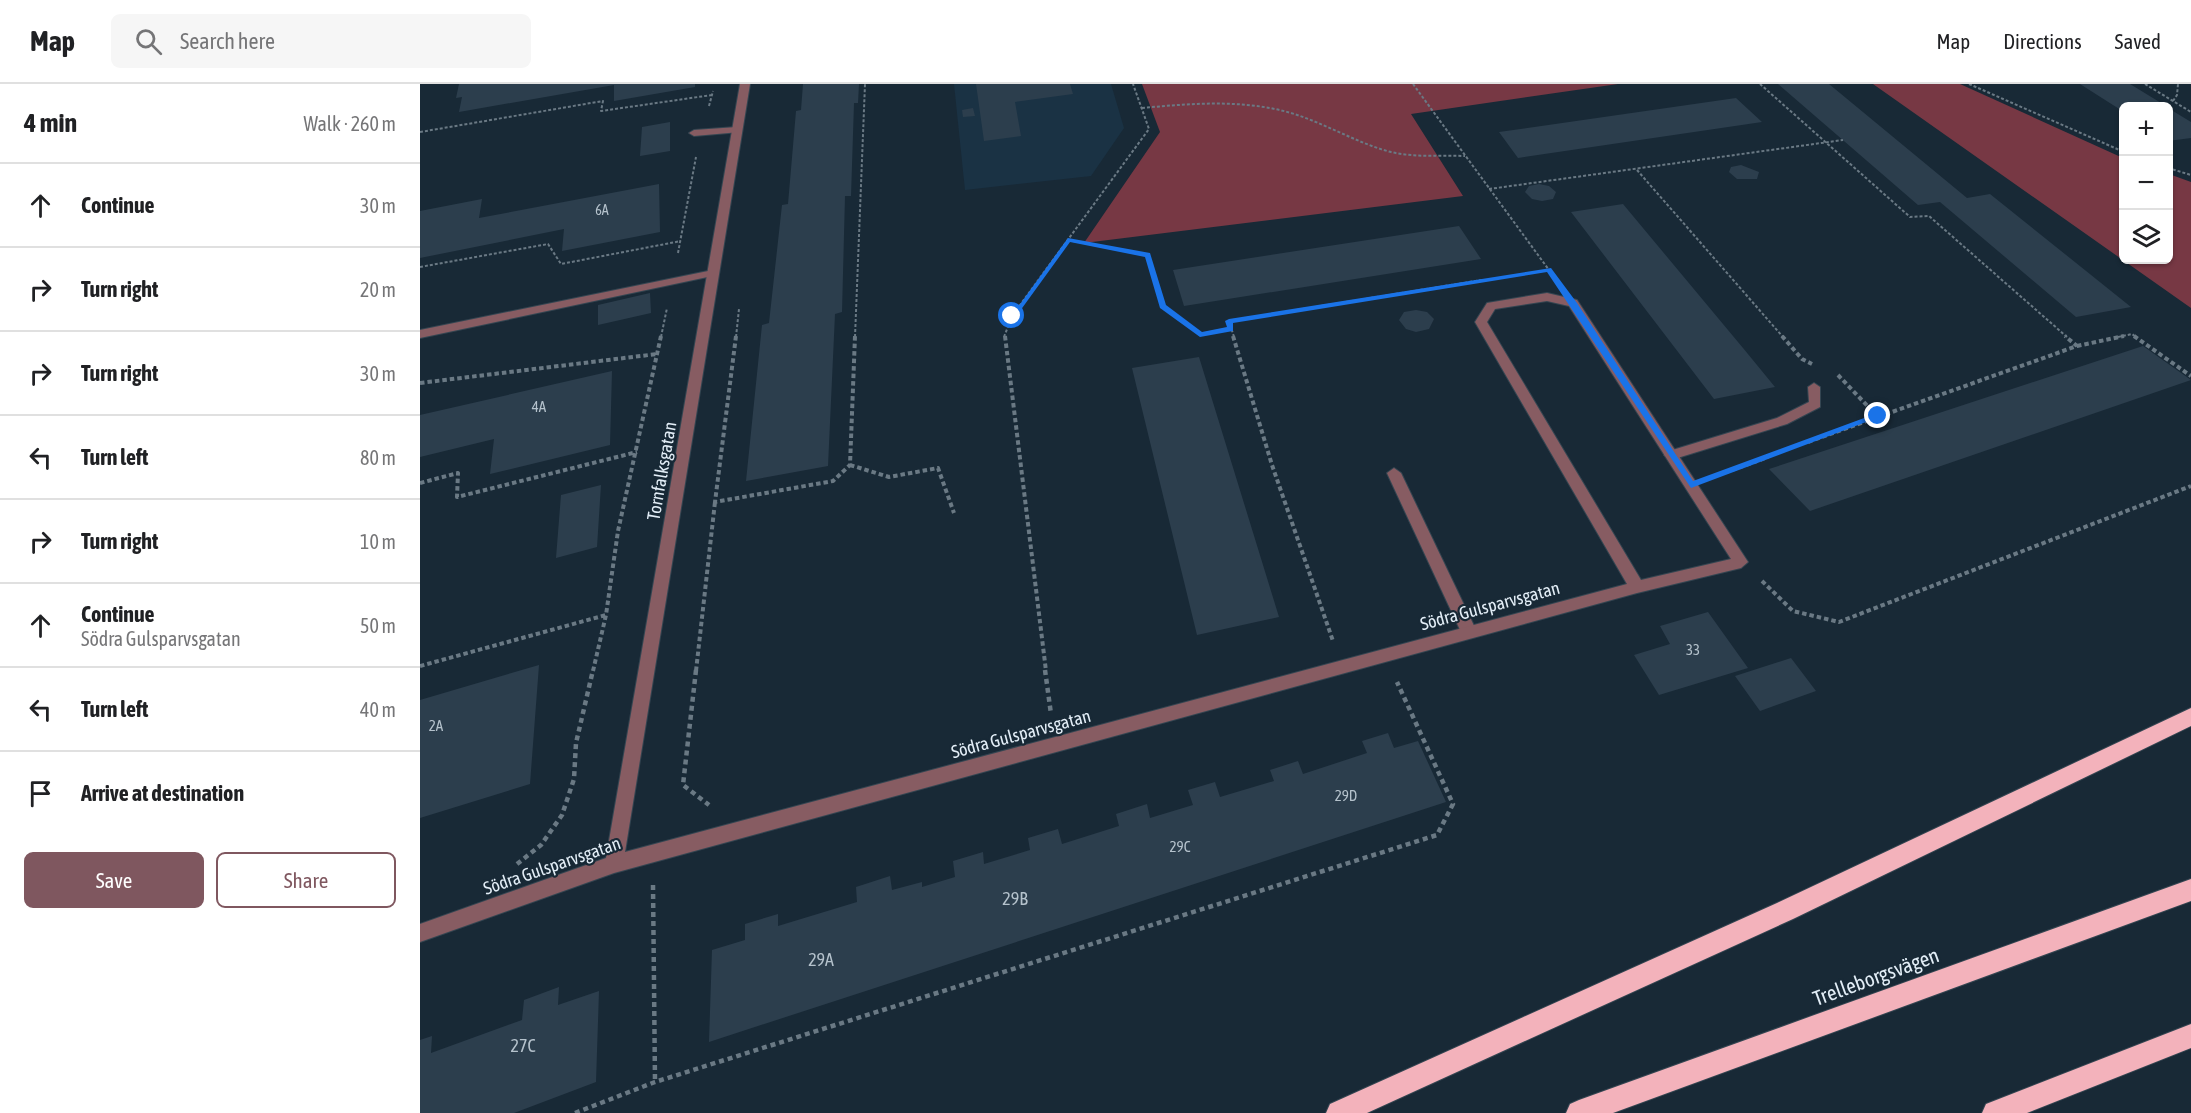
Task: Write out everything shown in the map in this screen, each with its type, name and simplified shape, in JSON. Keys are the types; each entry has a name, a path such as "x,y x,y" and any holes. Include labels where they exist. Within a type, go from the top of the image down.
{"highway":[{"path":"1339,1113 1785,911 2191,717"},
{"name":"Trelleborgsvägen","path":"1579,1113 2191,890"},
{"path":"1995,1113 2191,1036"}],"street":[{"name":"Tornfalksgatan","path":"614,864 745,84"},
{"path":"698,133 737,130"},
{"path":"420,333 713,273"},
{"path":"1637,587 1481,321 1491,306 1546,297 1574,303 1741,562"},
{"path":"1671,455 1782,421 1815,404 1814,387"},
{"path":"1394,473 1469,632"},
{"name":"Södra Gulsparvsgatan","path":"420,933 614,864 1469,632 1741,562"}],"path":[{"path":"507,902 510,870 541,845 562,815 574,779 576,743 606,615 618,531 681,241 698,133 714,84"},
{"path":"715,502 832,481 850,465 865,84"},
{"path":"1054,745 1004,337 1012,316 1149,129 1133,84"},
{"path":"1413,84 1574,303"},
{"path":"1760,84 1910,217 1929,216 2077,345"},
{"path":"1969,84 2119,150"},
{"path":"2145,84 2191,112"},
{"path":"2173,101 2177,95 2178,84"},
{"path":"420,132 603,101 601,111 712,95"},
{"path":"1142,108 1184,104 1234,105 1275,110 1312,121 1380,149 1413,154 1465,156"},
{"path":"1489,189 1843,140"},
{"path":"1636,169 1802,359 1821,368"},
{"path":"2173,169 2191,175"},
{"path":"1068,240 1148,255 1163,306 1200,335 1231,329"},
{"path":"420,267 548,244 561,264 681,241"},
{"path":"1537,271 1548,269"},
{"path":"1342,667 1272,465 1229,321 1491,278"},
{"path":"712,808 683,785 740,305"},
{"path":"1801,444 2077,345 2132,334 2191,376"},
{"path":"420,383 657,354"},
{"path":"1830,372 1840,376 1878,416"},
{"path":"420,483 458,473 457,497 636,452"},
{"path":"1691,485 1779,453"},
{"path":"850,465 889,477 938,468 954,513"},
{"path":"1741,562 1793,611 1839,622 2191,486"},
{"path":"420,666 606,615"},
{"path":"574,1113 655,1082 1437,835 1453,804 1385,655"},
{"path":"652,854 655,1082"}],"shaded area":[{"path":"954,84 1111,84 1124,128 1091,176 965,190"},
{"path":"1142,84 1618,84 1411,114 1463,196 1084,243 1160,132"},
{"path":"1873,84 1960,84 2119,156 2119,257"},
{"path":"2173,175 2191,182 2191,308 2129,264 2173,264"}],"building":[{"path":"459,84 695,84 695,87 614,101 614,85 459,112 462,97 456,98"},
{"path":"803,84 859,84 858,103 854,103 851,196 845,196 842,312 835,314 828,466 746,481 762,325 769,323 782,205 788,204 796,111 801,110"},
{"path":"976,84 1070,84 1073,94 1015,102 1021,136 984,141"},
{"path":"1778,84 1829,84 1967,198 1990,194 2131,307 2076,317 1940,202 1918,205"},
{"path":"2080,84 2130,84 2159,102 2119,102 2119,109"},
{"path":"1736,98 1762,122 1518,158 1499,132"},
{"path":"973,108 975,116 963,117 962,110"},
{"path":"2173,111 2191,122 2191,138 2173,140"},
{"path":"670,122 670,151 640,156 642,127"},
{"path":"1741,165 1759,172 1757,179 1737,179 1729,172 1731,167"},
{"path":"659,184 660,232 562,251 564,229 420,258 420,211 482,199 479,218"},
{"path":"1539,184 1549,186 1556,192 1553,199 1542,201 1532,199 1525,192 1529,186"},
{"path":"1623,204 1775,387 1714,399 1571,212"},
{"path":"1459,226 1481,259 1184,306 1173,270"},
{"path":"650,293 651,313 598,325 598,305"},
{"path":"1416,310 1427,312 1434,319 1429,329 1416,332 1406,329 1399,320 1404,312"},
{"path":"2143,346 2191,380 1810,511 1769,469"},
{"path":"1199,357 1279,617 1197,635 1132,368"},
{"path":"612,371 610,445 490,474 494,439 420,457 420,415"},
{"path":"601,485 597,547 556,558 561,495"},
{"path":"1708,612 1748,668 1659,695 1634,655 1670,644 1660,626"},
{"path":"1791,658 1816,691 1760,711 1735,676"},
{"path":"539,665 530,784 420,818 420,700"},
{"path":"1388,733 1394,748 1418,741 1446,802 709,1042 712,950 745,940 745,924 778,914 778,926 857,902 856,887 890,876 892,890 922,882 922,887 955,877 953,861 983,852 984,864 1030,850 1028,838 1058,829 1062,844 1119,826 1116,814 1147,804 1150,818 1193,805 1188,790 1215,782 1220,797 1274,781 1270,770 1298,761 1303,774 1367,753 1362,741"},
{"path":"559,987 558,1005 599,991 596,1082 514,1113 420,1113 420,1040 432,1036 431,1053 522,1020 524,1000"}],"route":[{"path":"1012,316 1068,240 1148,255 1163,306 1200,335 1231,329 1229,321 1548,269 1574,303 1691,485 1878,416"}]}
